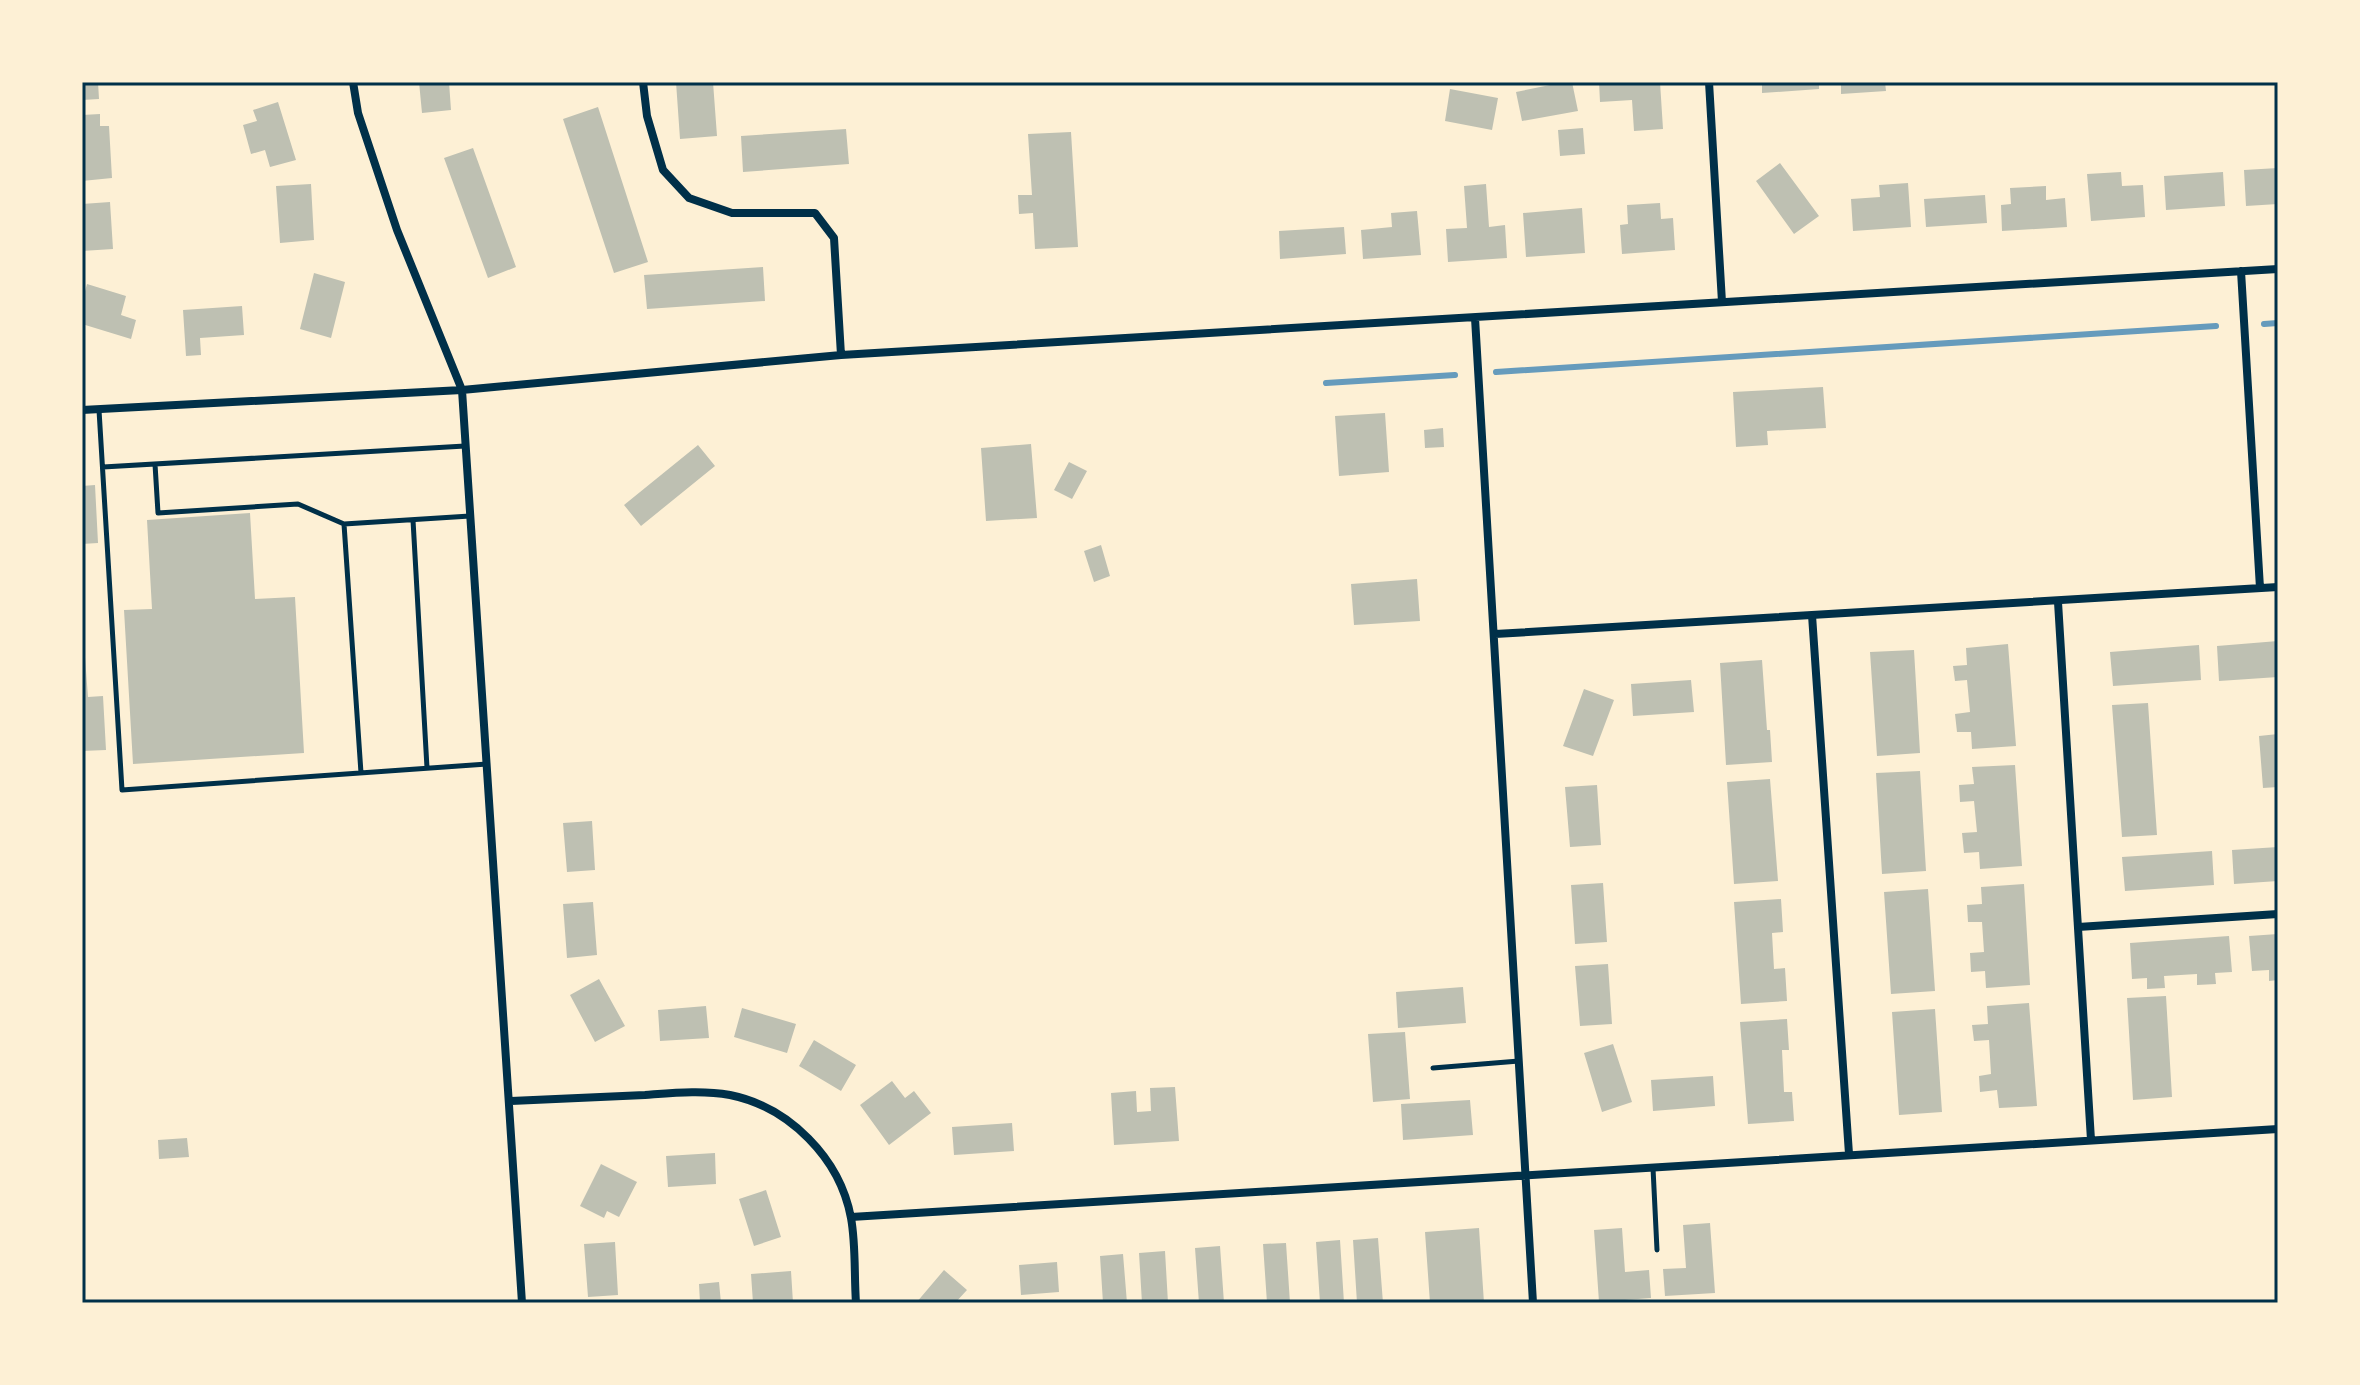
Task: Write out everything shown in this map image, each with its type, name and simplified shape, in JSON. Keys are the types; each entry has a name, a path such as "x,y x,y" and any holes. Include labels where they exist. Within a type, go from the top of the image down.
{"street":[{"path":"353,82 358,113 397,230 462,390 522,1303"},
{"path":"643,82 647,116 663,170 689,198 732,213 815,213 834,238 841,355"},
{"path":"1709,82 1722,302"},
{"path":"82,410 462,390 841,355 2278,269"},
{"path":"2241,271 2260,588"},
{"path":"1475,318 1528,1175 1533,1303"},
{"path":"1495,634 2278,587"},
{"path":"2058,602 2091,1140"},
{"path":"1812,615 1849,1154"},
{"path":"2078,927 2278,914"},
{"path":"511,1101 698,1092 731,1095 768,1108 793,1124 817,1147 838,1181 851,1217 856,1303"},
{"path":"851,1217 2278,1129"}],"lane":[{"path":"99,410 122,790 487,764"},
{"path":"103,467 466,446"},
{"path":"155,464 158,513 298,504 344,524 470,516"},
{"path":"413,520 427,768"},
{"path":"344,524 361,773"},
{"path":"1433,1068 1520,1061"},
{"path":"1653,1167 1657,1250"}],"building":[{"path":"82,82 98,82 99,99 82,100"},
{"path":"419,82 449,82 451,110 422,113"},
{"path":"676,82 713,82 717,136 680,139"},
{"path":"1572,82 1578,111 1522,121 1516,92"},
{"path":"1599,82 1660,82 1663,129 1634,131 1632,100 1600,102"},
{"path":"1762,82 1819,82 1819,89 1762,93"},
{"path":"1841,82 1885,82 1886,91 1841,94"},
{"path":"1450,89 1498,98 1492,130 1445,121"},
{"path":"278,102 296,160 270,167 265,150 251,154 243,125 257,121 253,110"},
{"path":"598,107 648,262 614,273 563,119"},
{"path":"100,114 100,126 109,126 112,178 82,181 82,115"},
{"path":"1583,128 1585,154 1560,156 1558,130"},
{"path":"846,129 849,164 743,172 741,136"},
{"path":"1071,132 1078,247 1035,249 1033,213 1019,214 1018,195 1032,195 1028,134"},
{"path":"473,148 516,267 488,278 444,158"},
{"path":"1780,163 1819,216 1794,234 1756,181"},
{"path":"2278,168 2278,204 2246,206 2244,170"},
{"path":"2121,172 2122,186 2143,185 2145,217 2091,221 2087,174"},
{"path":"2223,172 2225,206 2166,210 2164,176"},
{"path":"1908,183 1911,227 1853,231 1851,199 1880,197 1879,185"},
{"path":"311,184 314,240 280,243 276,186"},
{"path":"1486,184 1489,227 1505,225 1507,258 1448,262 1446,229 1467,228 1464,186"},
{"path":"2046,186 2046,200 2065,198 2067,227 2002,231 2001,205 2011,204 2010,188"},
{"path":"1985,195 1987,223 1926,227 1924,199"},
{"path":"110,202 113,249 82,251 82,204"},
{"path":"1660,203 1661,219 1673,218 1675,250 1622,254 1620,225 1628,224 1627,205"},
{"path":"1582,208 1585,253 1526,257 1523,213"},
{"path":"1417,211 1421,255 1363,259 1361,230 1392,227 1391,213"},
{"path":"1344,227 1346,254 1280,259 1279,231"},
{"path":"763,267 765,301 647,309 644,275"},
{"path":"314,273 345,282 331,338 300,329"},
{"path":"87,284 126,296 121,315 136,320 131,339 82,324 82,302"},
{"path":"242,306 244,335 200,338 201,355 186,356 183,310"},
{"path":"1823,387 1826,428 1767,431 1768,445 1736,447 1733,392"},
{"path":"1385,413 1389,472 1339,476 1335,416"},
{"path":"1443,428 1444,447 1425,448 1424,430"},
{"path":"1031,444 1037,518 986,521 981,448"},
{"path":"698,445 715,466 641,526 624,505"},
{"path":"1069,462 1087,471 1072,499 1054,490"},
{"path":"95,485 98,543 82,544 82,486"},
{"path":"250,513 255,599 295,597 304,753 133,764 124,610 152,609 147,520"},
{"path":"1101,545 1110,576 1094,582 1084,551"},
{"path":"1417,579 1420,621 1354,625 1351,584"},
{"path":"2278,641 2278,677 2219,681 2217,646"},
{"path":"82,644 88,697 103,696 106,750 82,751"},
{"path":"2008,644 2016,746 1972,749 1971,732 1957,732 1955,714 1970,712 1967,680 1955,681 1953,666 1967,665 1966,648"},
{"path":"2199,645 2201,680 2113,686 2110,652"},
{"path":"1914,650 1920,753 1877,756 1870,652"},
{"path":"1762,660 1772,762 1726,765 1720,663"},
{"path":"1691,680 1694,712 1633,716 1631,684"},
{"path":"1584,689 1614,700 1593,756 1563,746"},
{"path":"2148,703 2157,835 2122,837 2112,705"},
{"path":"2278,734 2278,787 2263,788 2259,736"},
{"path":"2015,765 2022,866 1980,869 1979,852 1964,853 1962,833 1977,832 1974,801 1960,802 1959,785 1974,784 1972,767"},
{"path":"1920,771 1926,871 1882,874 1876,773"},
{"path":"1770,779 1778,881 1734,884 1727,782"},
{"path":"1597,785 1601,845 1570,847 1565,787"},
{"path":"592,821 595,870 567,872 563,823"},
{"path":"2278,847 2278,881 2234,884 2232,850"},
{"path":"2212,851 2214,885 2125,891 2122,857"},
{"path":"1603,883 1607,942 1575,944 1571,885"},
{"path":"2024,884 2030,985 1986,988 1985,971 1971,972 1970,953 1984,952 1982,922 1968,922 1967,905 1982,904 1981,887"},
{"path":"1928,889 1935,991 1891,994 1884,892"},
{"path":"1781,899 1783,932 1772,933 1774,969 1785,968 1787,1001 1741,1004 1734,902"},
{"path":"593,902 597,955 567,958 563,904"},
{"path":"2278,934 2278,980 2269,981 2269,970 2252,971 2249,936"},
{"path":"2229,936 2232,972 2215,973 2216,984 2197,985 2197,974 2164,976 2165,988 2147,989 2147,978 2132,979 2130,943"},
{"path":"1608,964 1612,1024 1580,1026 1575,966"},
{"path":"599,979 625,1026 595,1042 570,995"},
{"path":"1463,987 1466,1023 1398,1028 1396,992"},
{"path":"2166,996 2172,1097 2133,1100 2127,998"},
{"path":"2029,1003 2037,1106 1999,1108 1997,1090 1980,1092 1979,1076 1991,1074 1989,1040 1974,1041 1972,1025 1988,1024 1987,1006"},
{"path":"706,1006 709,1038 660,1041 658,1010"},
{"path":"742,1008 796,1024 787,1053 734,1037"},
{"path":"1935,1009 1942,1112 1899,1115 1892,1012"},
{"path":"1787,1019 1789,1050 1782,1050 1784,1092 1792,1092 1794,1121 1748,1124 1740,1022"},
{"path":"1405,1032 1410,1099 1373,1102 1368,1034"},
{"path":"814,1040 856,1065 841,1091 799,1066"},
{"path":"1613,1044 1632,1102 1602,1112 1584,1053"},
{"path":"1713,1076 1715,1106 1653,1111 1651,1080"},
{"path":"892,1081 905,1098 914,1091 931,1113 889,1145 860,1105"},
{"path":"1175,1087 1179,1141 1114,1145 1111,1093 1136,1091 1137,1112 1151,1111 1150,1088"},
{"path":"1470,1100 1473,1135 1403,1140 1401,1104"},
{"path":"1012,1123 1014,1151 954,1155 952,1127"},
{"path":"187,1138 189,1157 159,1159 158,1140"},
{"path":"715,1153 716,1184 668,1187 666,1156"},
{"path":"601,1164 637,1182 619,1217 607,1211 604,1218 580,1206"},
{"path":"766,1190 781,1237 754,1246 739,1199"},
{"path":"1710,1223 1715,1293 1665,1296 1663,1269 1686,1268 1683,1225"},
{"path":"1479,1228 1484,1303 1430,1303 1425,1232"},
{"path":"1622,1228 1625,1272 1649,1270 1651,1298 1599,1302 1594,1230"},
{"path":"1378,1238 1383,1303 1357,1303 1353,1240"},
{"path":"1340,1240 1344,1303 1320,1303 1316,1242"},
{"path":"615,1242 618,1295 588,1297 584,1244"},
{"path":"1286,1243 1290,1303 1267,1303 1263,1244"},
{"path":"1220,1246 1224,1303 1199,1303 1195,1248"},
{"path":"1165,1251 1168,1303 1142,1303 1139,1253"},
{"path":"1123,1254 1127,1303 1103,1303 1100,1256"},
{"path":"1057,1262 1059,1292 1021,1295 1019,1265"},
{"path":"944,1270 967,1290 955,1303 916,1303"},
{"path":"791,1271 793,1303 753,1303 751,1274"},
{"path":"719,1282 721,1303 700,1303 699,1284"}],"waterway":[{"path":"2264,324 2278,323"},
{"path":"1496,372 2216,326"},
{"path":"1326,383 1455,375"}]}
